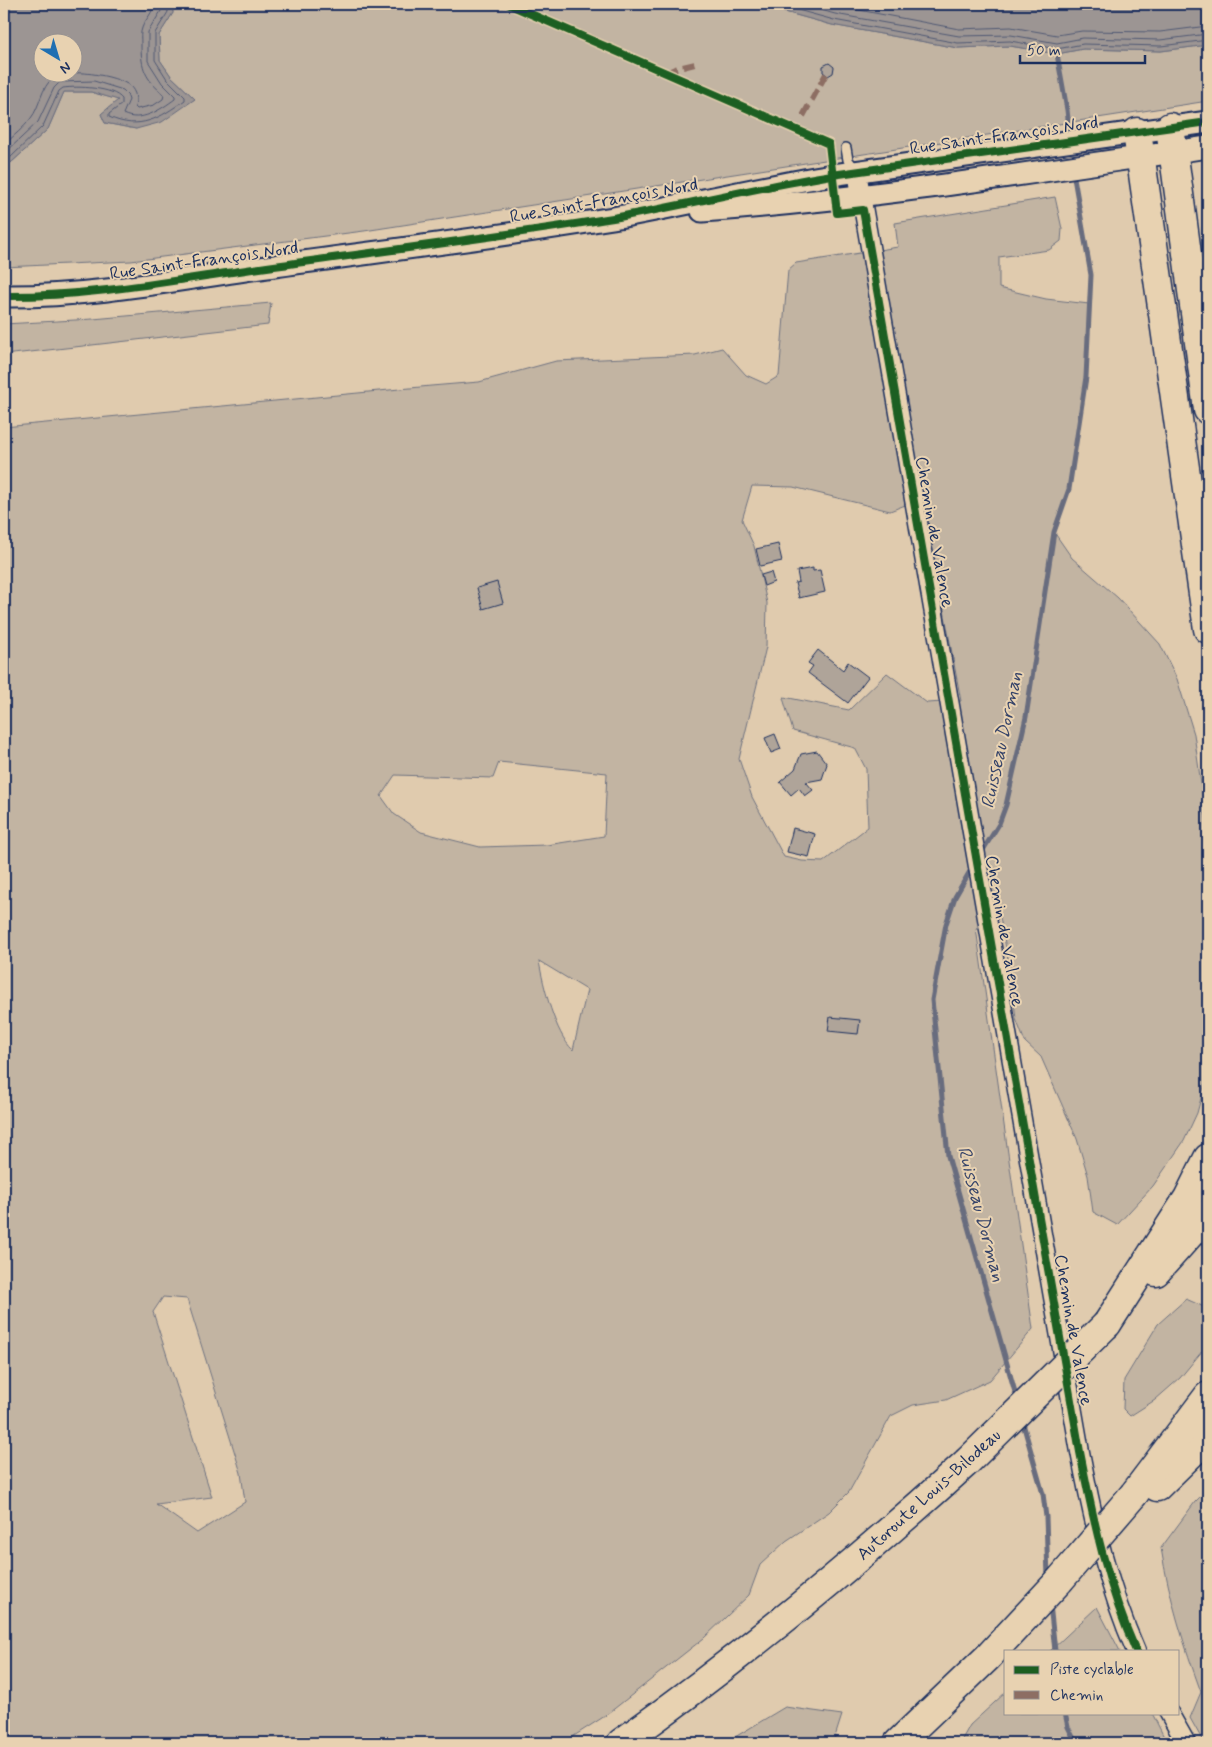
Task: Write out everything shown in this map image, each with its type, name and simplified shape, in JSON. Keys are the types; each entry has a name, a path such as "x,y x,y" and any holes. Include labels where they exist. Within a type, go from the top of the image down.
{"highway":[{"path":"1172,139 1208,410"},
{"path":"1139,144 1208,629"},
{"path":"1107,1324 1188,1198 1208,1158"},
{"name":"Autoroute Louis-Bilodeau","path":"621,1743 808,1600 967,1462 1107,1324 1208,1214"},
{"path":"1135,1500 1208,1396"},
{"path":"898,1743 1000,1645 1135,1500 1208,1437"}],"street":[{"name":"Rue Saint-François Nord","path":"614,217 789,205 1088,165 1139,144 1172,139 1208,122"},
{"name":"Rue Saint-François Nord","path":"4,296 88,292 155,285 614,217 784,183 1085,139 1139,144"},
{"name":"Rue Saint-François Nord","path":"1172,139 1208,147"},
{"name":"Chemin de Valence","path":"857,172 1086,1488 1105,1563 1136,1650"},
{"path":"1170,1714 1186,1743"}],"lane":[{"path":"846,148 848,160 857,172"}],"shaded area":[{"path":"172,4 756,4 832,25 958,48 1010,46 1057,54 1083,49 1161,51 1208,45 1208,101 364,231 131,261 4,267 4,166 12,162 48,129 64,92 91,92 119,100 101,114 105,123 136,129 195,99 171,76 160,60 159,35 173,13"},
{"path":"1055,197 1062,229 1061,241 1049,250 999,257 999,288 1046,299 1089,304 1086,377 1069,489 1054,532 1072,558 1118,598 1160,644 1177,679 1194,734 1208,834 1208,1072 1197,1113 1184,1141 1153,1186 1117,1225 1093,1212 1088,1176 1077,1139 1041,1057 1025,1042 1016,1019 1011,975 1000,917 976,928 1033,1329 990,1380 946,1400 913,1405 891,1416 849,1492 829,1512 786,1541 760,1565 749,1595 704,1638 605,1716 563,1743 4,1743 4,427 479,382 556,361 695,355 722,348 746,375 766,384 779,376 788,270 796,263 898,247 895,223","holes":["752,486 793,487 890,511 923,498 961,701 927,703 887,673 849,710 783,698 793,731 855,748 866,769 868,827 823,862 802,861 784,857 752,797 739,759 766,647 767,603 754,546 742,520","499,762 607,773 604,836 547,845 480,847 421,832 394,814 381,796 395,775 493,778","539,961 587,990 573,1050 555,1021","163,1297 187,1299 241,1473 245,1502 197,1533 156,1504 212,1497 153,1312"]},
{"path":"271,303 268,325 4,355 4,324 93,319"},
{"path":"1186,1299 1202,1306 1208,1314 1208,1344 1180,1378 1155,1400 1130,1416 1123,1409 1124,1380 1158,1324"},
{"path":"1208,1489 1208,1743 1204,1743 1190,1718 1201,1692 1168,1585 1161,1548 1195,1502"},
{"path":"1097,1607 1119,1650 1051,1650"},
{"path":"1004,1694 1004,1714 1152,1714 1167,1743 960,1743 970,1725"},
{"path":"785,1707 842,1715 833,1743 725,1743"}],"water":[{"path":"4,4 172,4 173,13 159,35 160,60 171,76 195,99 162,122 136,129 105,123 101,114 118,100 91,92 64,92 48,129 12,162 4,165"},
{"path":"756,4 1208,4 1208,45 1161,51 1083,49 1057,54 1010,46 958,48 832,25"}],"building":[{"path":"829,63 834,67 833,73 828,76 823,72 823,66"},
{"path":"778,544 782,561 760,566 756,549"},
{"path":"813,568 813,571 820,570 825,592 799,598 795,583 799,582 797,571"},
{"path":"771,572 774,582 764,586 761,575"},
{"path":"497,582 503,603 483,609 477,588"},
{"path":"818,650 843,670 848,662 868,677 848,703 808,673 813,666 808,663"},
{"path":"775,734 781,749 771,753 765,738"},
{"path":"817,751 827,764 822,779 806,782 813,790 805,796 799,788 791,795 780,782 795,769 801,754"},
{"path":"793,828 815,834 809,857 787,852"},
{"path":"830,1017 860,1020 858,1034 828,1031"}],"waterway":[{"name":"Ruisseau Dorman","path":"1057,54 1070,136"},
{"name":"Ruisseau Dorman","path":"980,855 999,824 1006,805 1026,717 1054,532 1069,489 1086,377 1091,275 1073,172"},
{"name":"Ruisseau Dorman","path":"973,866 955,897 946,924 932,1000 948,1156 1017,1399"},
{"name":"Ruisseau Dorman","path":"1022,1420 1043,1494 1046,1517 1048,1578"},
{"name":"Ruisseau Dorman","path":"1050,1604 1055,1650"},
{"name":"Ruisseau Dorman","path":"1065,1714 1068,1727 1076,1743"}],"marked path":[{"path":"666,73 695,64"},
{"path":"803,116 826,74"}],"cycle path":[{"path":"508,4 829,144 837,213 863,210 1080,1452 1090,1503 1109,1578 1136,1650"},
{"path":"4,296 70,294 136,286 527,231 613,218 832,175 1208,122"}]}
